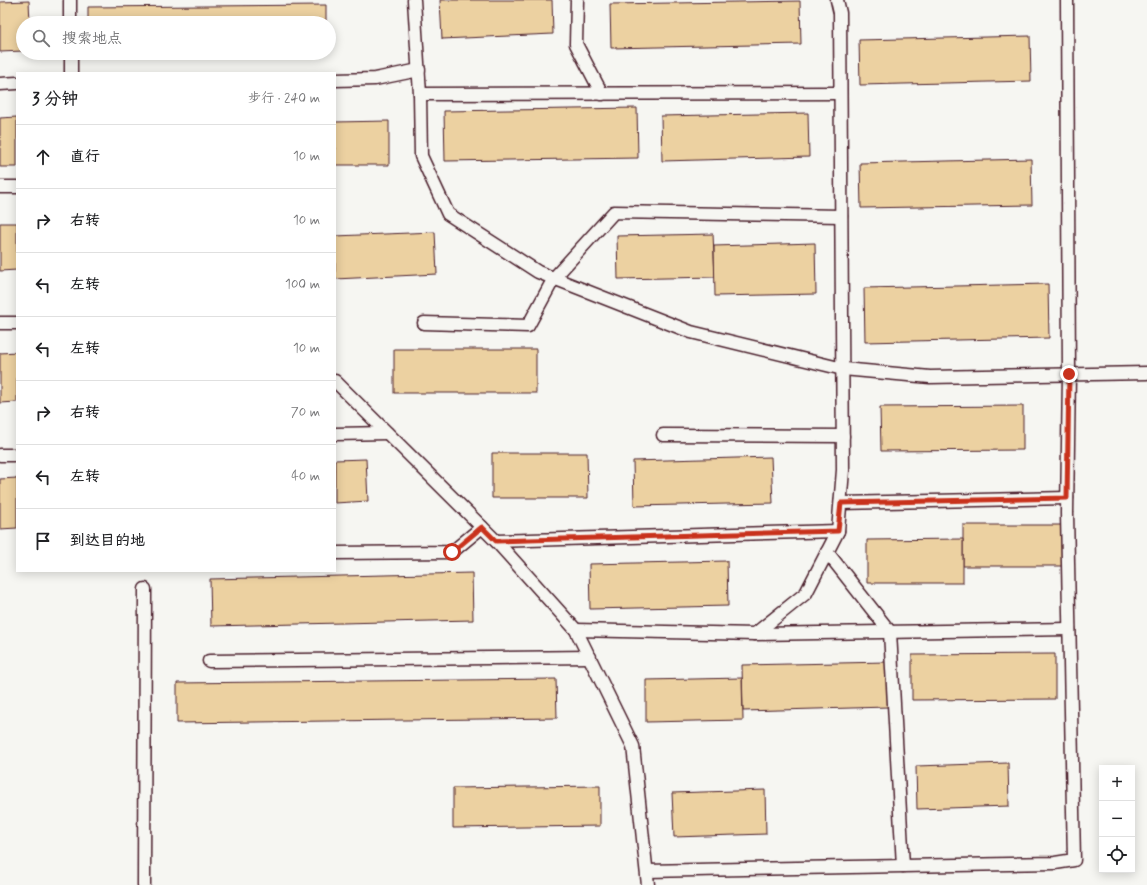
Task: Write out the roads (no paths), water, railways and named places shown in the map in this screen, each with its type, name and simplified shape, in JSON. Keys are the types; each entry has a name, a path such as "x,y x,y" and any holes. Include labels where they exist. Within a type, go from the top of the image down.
{"lane":[{"path":"70,0 70,16"},
{"path":"414,0 419,70 421,156 448,214 538,272 691,332 843,369 930,377 1147,373"},
{"path":"577,0 576,44 602,94"},
{"path":"755,634 806,593 838,531 844,470 840,14 837,0"},
{"path":"647,871 1056,863 1074,860 1067,498 1069,374 1067,0"},
{"path":"71,60 71,72"},
{"path":"336,80 375,80 419,70"},
{"path":"0,84 16,83"},
{"path":"420,94 840,94"},
{"path":"0,187 16,187"},
{"path":"424,322 528,326 554,278 614,212 842,216"},
{"path":"0,323 16,323"},
{"path":"336,382 496,541 576,630 633,746 648,885"},
{"path":"336,434 387,433"},
{"path":"663,435 843,436"},
{"path":"0,455 16,455"},
{"path":"841,503 1067,498"},
{"path":"336,553 452,552 482,527"},
{"path":"496,541 838,531"},
{"path":"828,552 890,632 903,866"},
{"path":"144,885 145,589"},
{"path":"576,630 755,634 1070,628"},
{"path":"209,661 590,657"}]}
